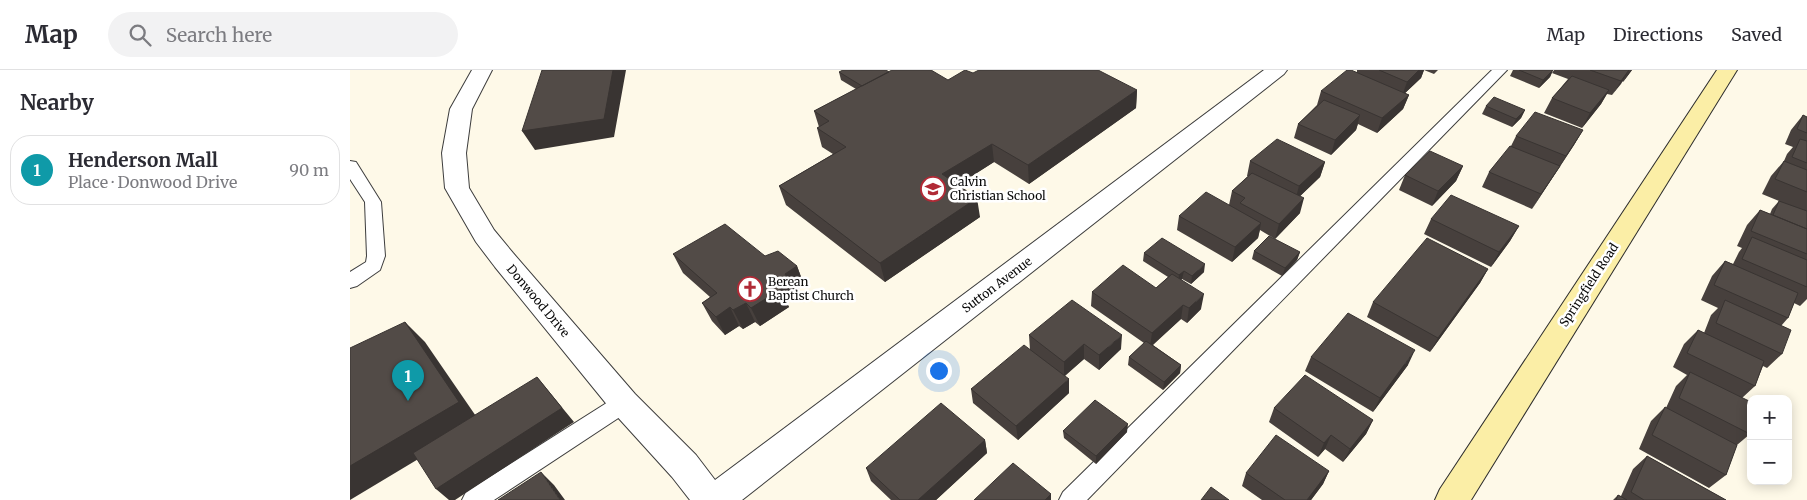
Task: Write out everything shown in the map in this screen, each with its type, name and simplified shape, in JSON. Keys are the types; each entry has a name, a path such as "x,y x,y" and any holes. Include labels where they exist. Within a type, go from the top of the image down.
{"street":[{"name":"Donwood Drive","path":"482,70 461,109 454,153 457,188 485,236 504,260 624,403 684,466 710,500"},
{"name":"Sutton Avenue","path":"716,500 1277,70"},
{"name":"Springfield Road","path":"1452,500 1727,70"}],"lane":[{"path":"1070,500 1500,70"},
{"path":"350,166 373,202 376,256 374,265 350,281"},
{"path":"474,500 624,403"}],"building":[{"path":"542,70 613,70 604,119 522,131"},
{"path":"843,70 886,70 889,72 862,86 839,72"},
{"path":"892,70 931,70 948,80 965,70 973,73 979,70 1098,70 1137,90 1028,165 992,144 942,174 977,198 880,263 779,186 846,147 817,128 829,121 814,111"},
{"path":"1347,70 1409,95 1382,118 1321,91"},
{"path":"1379,70 1419,70 1407,82"},
{"path":"1519,70 1553,70 1543,80"},
{"path":"1590,70 1629,70 1621,81"},
{"path":"1572,76 1609,90 1590,113 1552,98"},
{"path":"1494,97 1525,110 1516,119 1486,106"},
{"path":"1324,100 1360,115 1335,140 1298,124"},
{"path":"1535,112 1583,130 1566,156 1516,136"},
{"path":"1803,115 1807,117 1807,133 1797,129"},
{"path":"1277,139 1325,162 1299,186 1250,161"},
{"path":"1800,139 1807,141 1807,163 1792,157"},
{"path":"1510,146 1560,166 1541,194 1489,172"},
{"path":"1430,151 1463,166 1438,191 1405,175"},
{"path":"1784,161 1807,170 1807,192 1775,179"},
{"path":"1252,173 1304,198 1279,224 1240,203 1245,198 1232,191"},
{"path":"1206,192 1261,223 1235,247 1179,216"},
{"path":"1451,195 1519,226 1499,252 1431,219"},
{"path":"1779,201 1807,211 1807,229 1773,215"},
{"path":"1760,210 1807,229 1807,254 1751,231"},
{"name":"Berean Baptist Church","path":"725,224 765,256 778,251 797,266 785,274 787,277 775,284 781,289 751,308 746,303 733,310 730,307 716,317 702,303 717,293 673,254"},
{"path":"1269,236 1300,252 1285,268 1254,251"},
{"path":"1752,237 1807,260 1807,287 1742,259"},
{"path":"1162,238 1205,264 1192,276 1184,271 1179,275 1144,253"},
{"path":"1427,238 1488,269 1438,338 1373,302"},
{"path":"1725,261 1798,293 1788,318 1714,285"},
{"path":"1123,265 1156,288 1172,274 1204,294 1189,308 1183,305 1152,333 1092,292"},
{"path":"1072,300 1122,335 1099,355 1084,344 1064,362 1029,335"},
{"path":"1725,300 1791,330 1782,354 1716,323"},
{"path":"1348,313 1415,350 1380,398 1311,357"},
{"path":"405,322 459,402 350,466 350,348"},
{"path":"1698,330 1764,361 1755,386 1687,353"},
{"path":"1146,341 1181,365 1164,382 1129,357"},
{"path":"1024,345 1069,379 1016,426 971,389"},
{"path":"1690,372 1747,400 1747,432 1679,398"},
{"path":"1305,375 1373,420 1350,449 1331,435 1324,443 1274,408"},
{"path":"537,377 562,408 436,489 413,453"},
{"path":"1095,400 1128,424 1096,456 1063,431"},
{"path":"941,403 985,440 918,500 900,500 866,468"},
{"path":"1665,407 1737,445 1726,475 1652,435"},
{"path":"1276,435 1329,471 1307,500 1285,500 1246,473"},
{"path":"1647,456 1726,500 1644,500 1631,492"},
{"path":"1013,463 1051,494 1045,500 974,500"},
{"path":"541,472 560,500 498,500"},
{"path":"1211,487 1229,500 1201,500"},
{"path":"1618,495 1627,500 1616,500"}],"place":[{"name":"Calvin Christian School","path":"933,189"},
{"name":"Berean Baptist Church","path":"750,289"},
{"name":"Henderson Mall","path":"408,401"}]}
